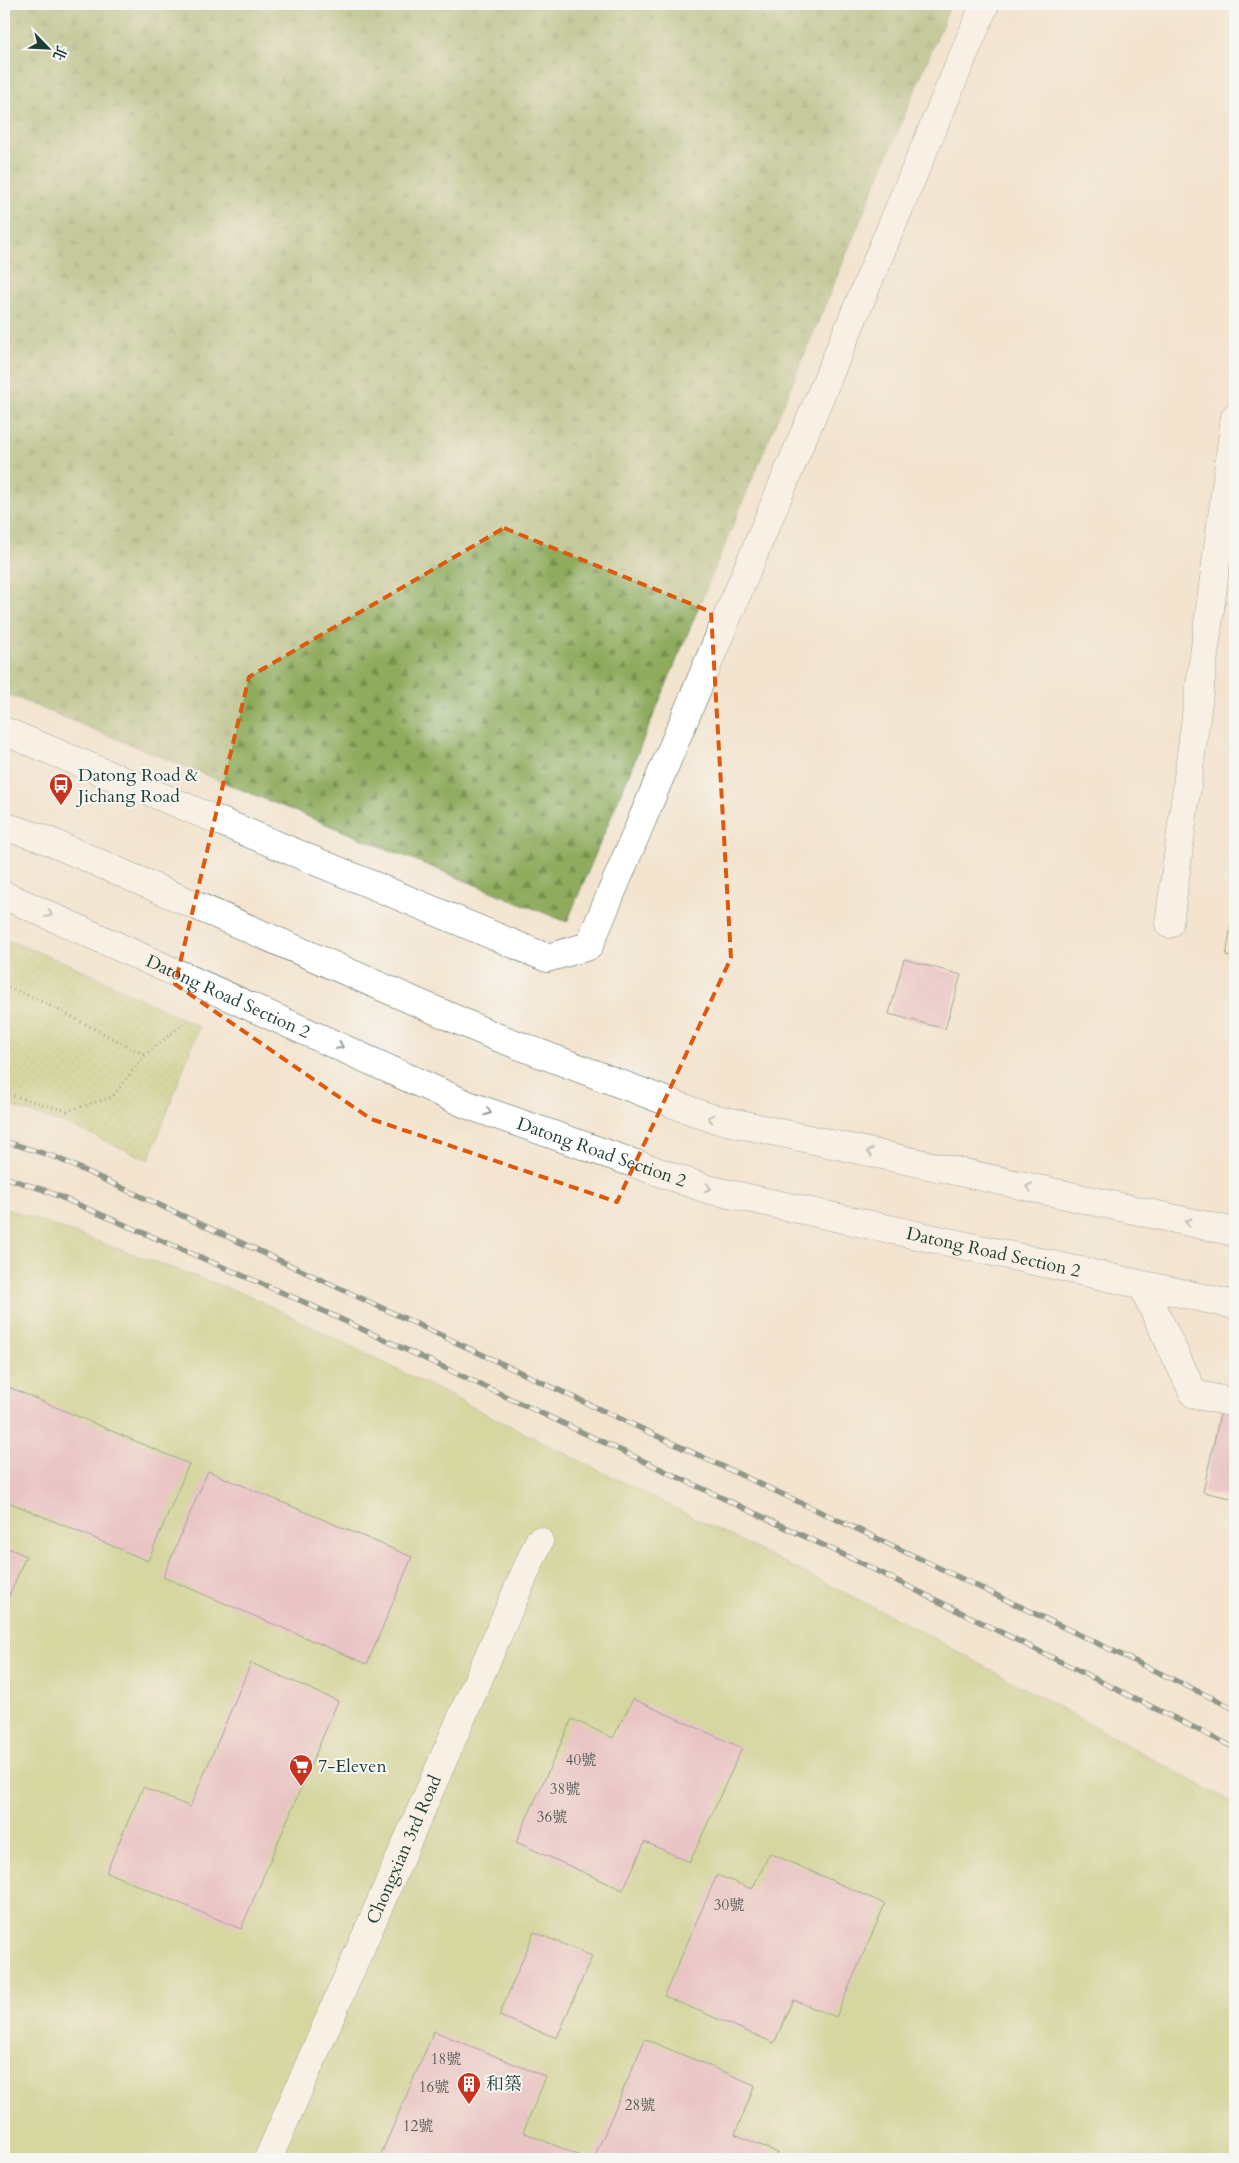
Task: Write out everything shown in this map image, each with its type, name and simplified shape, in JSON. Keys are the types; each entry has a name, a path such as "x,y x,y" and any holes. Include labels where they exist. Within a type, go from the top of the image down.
{"street":[{"path":"4,731 547,958 589,946 985,4"},
{"path":"1169,924 1235,417"},
{"path":"4,826 44,839 494,1036 708,1117 1235,1232"},
{"name":"Datong Road Section 2","path":"4,895 468,1105 707,1188 1235,1305"},
{"path":"1142,1285 1194,1394 1235,1403"},
{"name":"Chongxian 3rd Road","path":"268,2159 539,1541"}],"path":[{"path":"4,986 45,1003 146,1055"},
{"path":"4,1093 67,1111 112,1098 146,1055 187,1021"}],"highlighted area":[{"path":"504,528 711,612 731,958 617,1202 371,1119 175,984 249,677"}],"green space":[{"path":"4,4 951,4 567,922 4,693"},
{"path":"4,939 74,966 199,1027 149,1160 74,1127 4,1104"},
{"path":"4,1208 250,1296 911,1626 1235,1804 1235,2159 4,2159"}],"building":[{"path":"1235,906 1235,958 1226,956"},
{"path":"904,959 961,975 945,1029 889,1014"},
{"path":"4,1385 189,1464 148,1561 4,1500"},
{"path":"1222,1406 1235,1409 1235,1499 1203,1492"},
{"path":"208,1471 412,1557 367,1664 163,1577"},
{"path":"4,1546 26,1556 4,1608"},
{"path":"251,1663 338,1701 241,1929 106,1872 143,1787 190,1807"},
{"path":"633,1699 742,1748 690,1862 645,1842 623,1890 516,1842 572,1719 613,1738"},
{"path":"770,1853 885,1904 836,2017 794,2000 774,2043 664,1996 717,1875 752,1889"},
{"path":"534,1932 592,1956 557,2038 499,2016"},
{"name":"和築","path":"434,2031 546,2077 523,2132 578,2155 576,2159 379,2159"},
{"path":"645,2039 755,2085 735,2134 778,2153 775,2159 594,2158"}],"railway":[{"path":"4,1141 55,1157 309,1274 872,1536 1235,1709"},
{"path":"4,1177 44,1190 304,1302 859,1562 1235,1748"}],"place":[{"name":"Datong Road & Jichang Road","path":"61,806"},
{"name":"7-Eleven","path":"301,1787"},
{"name":"和築","path":"469,2105"}]}
